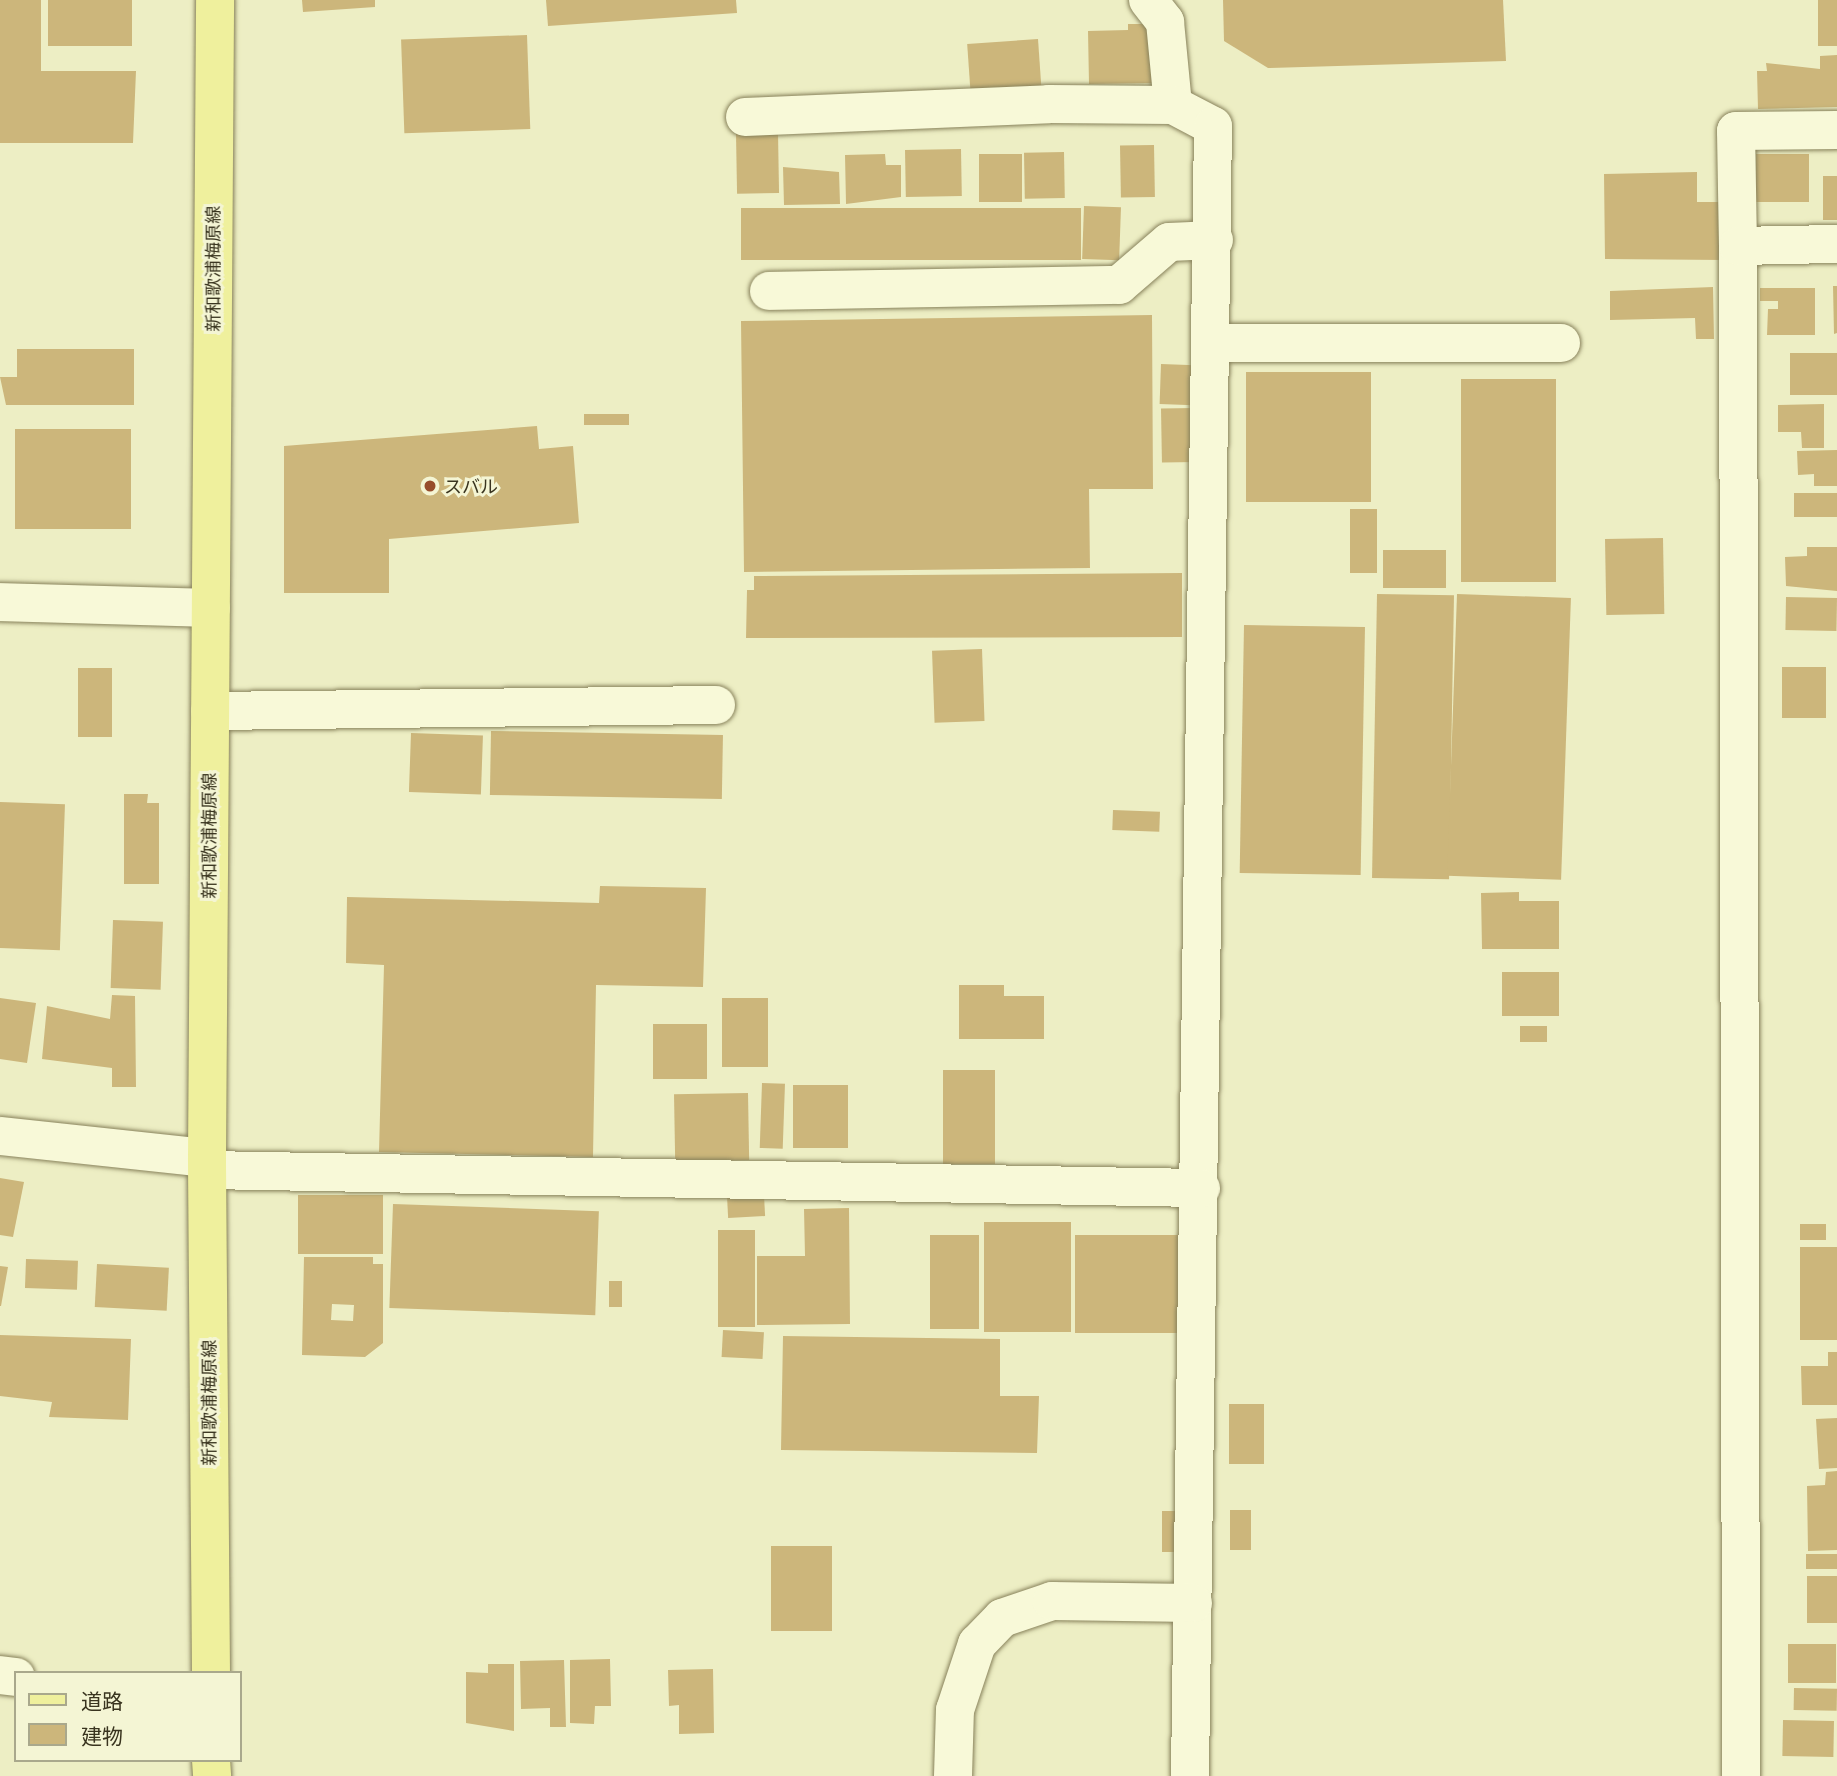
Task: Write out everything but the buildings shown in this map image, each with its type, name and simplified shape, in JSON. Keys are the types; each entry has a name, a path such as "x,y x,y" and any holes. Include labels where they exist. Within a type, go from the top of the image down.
{"main road":[{"name":"新和歌浦梅原線","path":"211,1671 207,1164 215,0"}],"street":[{"path":"1148,0 1165,22 1173,105"},
{"path":"745,117 1049,104 1173,105 1213,126 1214,343 1191,1776"},
{"path":"1741,1776 1736,131 1837,130"},
{"path":"769,291 1119,285 1140,273 1148,257 1169,242 1214,240"},
{"path":"1738,246 1837,244"},
{"path":"1214,343 1561,343"},
{"path":"0,602 211,608"},
{"path":"210,711 716,705"},
{"path":"0,1136 207,1164 1200,1188"},
{"path":"953,1776 955,1710 977,1644 1002,1618 1052,1601 1193,1603"}],"place":[{"name":"スバル","path":"430,486"}]}
